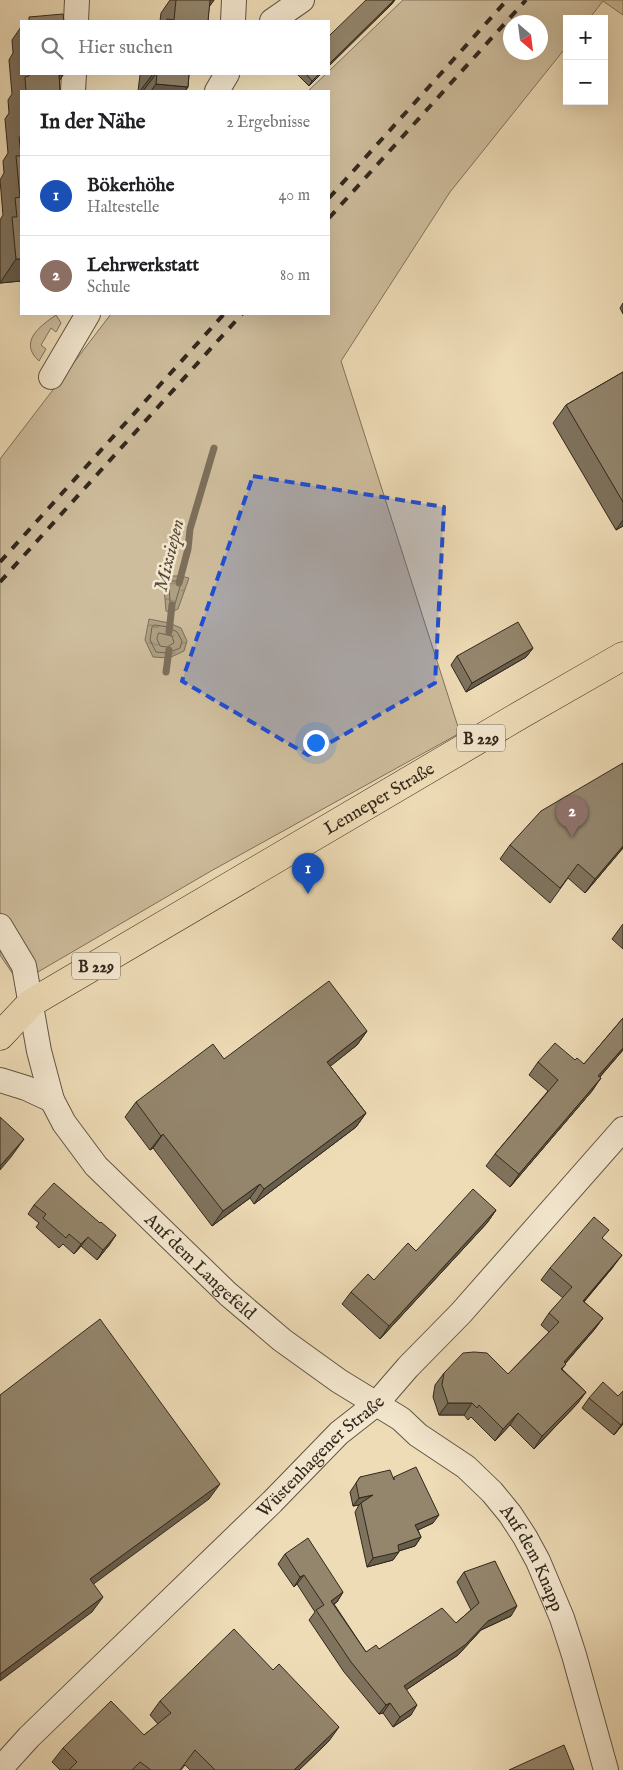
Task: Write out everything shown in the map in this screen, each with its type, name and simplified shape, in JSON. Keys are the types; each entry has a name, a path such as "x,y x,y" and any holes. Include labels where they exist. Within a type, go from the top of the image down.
{"main road":[{"name":"Lenneper Straße","path":"0,1036 31,1003 623,656"},
{"name":"Lenneper Straße","path":"0,1009 31,1003"}],"street":[{"path":"76,20 77,0"},
{"path":"233,20 234,0"},
{"path":"273,20 302,0"},
{"path":"73,90 74,75"},
{"path":"218,90 226,75"},
{"path":"51,377 87,315"},
{"name":"Auf dem Langefeld","path":"0,926 24,966 39,1051 52,1100 64,1123 96,1166 228,1294 282,1340 339,1381 376,1404"},
{"path":"0,1080 26,1088 52,1100"},
{"name":"Wüstenhagener Straße","path":"0,1769 56,1710 339,1433 376,1404 408,1367 461,1313 623,1129"},
{"name":"Auf dem Knapp","path":"376,1404 401,1419 418,1435 466,1467 492,1492 510,1514 525,1537 542,1569 562,1618 606,1770"}],"highlighted area":[{"path":"253,476 444,507 435,683 308,755 182,681"}],"shaded area":[{"path":"403,0 623,0 623,15 603,1 592,15 563,15 563,51 450,192 341,361 460,733 211,871 19,983 0,955 0,459 110,315 330,315 330,90 309,90 325,75 330,75 330,70"},
{"path":"56,315 61,323 56,332 51,328 41,345 46,349 39,361 33,354 31,341 38,329"}],"water":[{"path":"163,576 189,578 178,609 170,613 166,611"},
{"path":"149,619 169,623 181,628 187,641 184,651 169,658 153,657 145,640"}],"building":[{"path":"176,0 210,0 208,20 174,20"},
{"path":"366,0 394,0 330,63 330,35"},
{"path":"63,14 64,20 29,20 29,17"},
{"path":"59,75 60,90 26,90 25,77"},
{"path":"157,75 189,75 188,87 156,84"},
{"path":"307,75 318,75 312,81"},
{"path":"16,156 20,156 20,197"},
{"path":"20,197 20,259 16,259 12,217 17,217 15,198"},
{"path":"623,372 623,502 566,405"},
{"path":"518,622 533,648 472,683 457,656"},
{"path":"623,763 623,846 595,879 578,864 560,888 510,845 541,811"},
{"path":"329,981 367,1031 327,1062 366,1113 264,1189 260,1184 223,1211 163,1134 161,1136 136,1102 213,1044 224,1059"},
{"path":"623,1018 623,1048 598,1076 601,1078 519,1174 495,1154 558,1080 538,1062 555,1043 575,1060 577,1058 584,1064"},
{"path":"0,1117 24,1139 0,1166"},
{"path":"54,1183 116,1235 103,1250 88,1237 81,1244 69,1234 66,1238 43,1218 46,1214 34,1205"},
{"path":"473,1189 496,1210 389,1326 351,1292 368,1274 374,1280 408,1243 416,1251"},
{"path":"594,1217 609,1230 602,1238 622,1255 583,1301 603,1318 564,1362 566,1364 561,1369 586,1392 542,1436 518,1413 503,1429 479,1405 477,1408 472,1403 448,1403 442,1385 444,1373 463,1353 487,1353 508,1374 559,1322 549,1313 572,1287 550,1268"},
{"path":"100,1319 220,1484 90,1579 103,1597 0,1674 0,1395"},
{"path":"603,1382 618,1396 623,1391 623,1422 621,1425 589,1398"},
{"path":"416,1467 439,1515 415,1525 421,1537 398,1545 399,1552 373,1558 361,1503 373,1495 359,1498 356,1483 360,1477 390,1470 394,1480 394,1477"},
{"path":"308,1538 343,1592 331,1601 366,1652 376,1645 379,1649 442,1608 456,1623 479,1603 464,1572 495,1561 517,1606 488,1621 465,1645 404,1686 417,1705 400,1717 390,1703 386,1705 351,1662 316,1610 324,1605 304,1575 300,1577 285,1554"},
{"path":"234,1629 273,1670 279,1664 339,1727 294,1770 215,1770 195,1750 180,1770 151,1770 140,1762 132,1770 69,1770 77,1762 63,1748 111,1701 144,1735 171,1713 160,1701"},
{"path":"564,1745 574,1770 509,1770"}],"waterway":[{"name":"Mixsiepen","path":"179,583 188,549 190,529 214,448"},
{"name":"Mixsiepen","path":"169,632 172,605"},
{"name":"Mixsiepen","path":"166,672 169,650"}],"railway":[{"path":"330,197 507,0"},
{"path":"330,217 526,0"},
{"path":"0,562 223,315"},
{"path":"0,582 241,315"}],"place":[{"name":"Lehrwerkstatt","path":"572,837"},
{"name":"Bökerhöhe","path":"308,894"}]}
